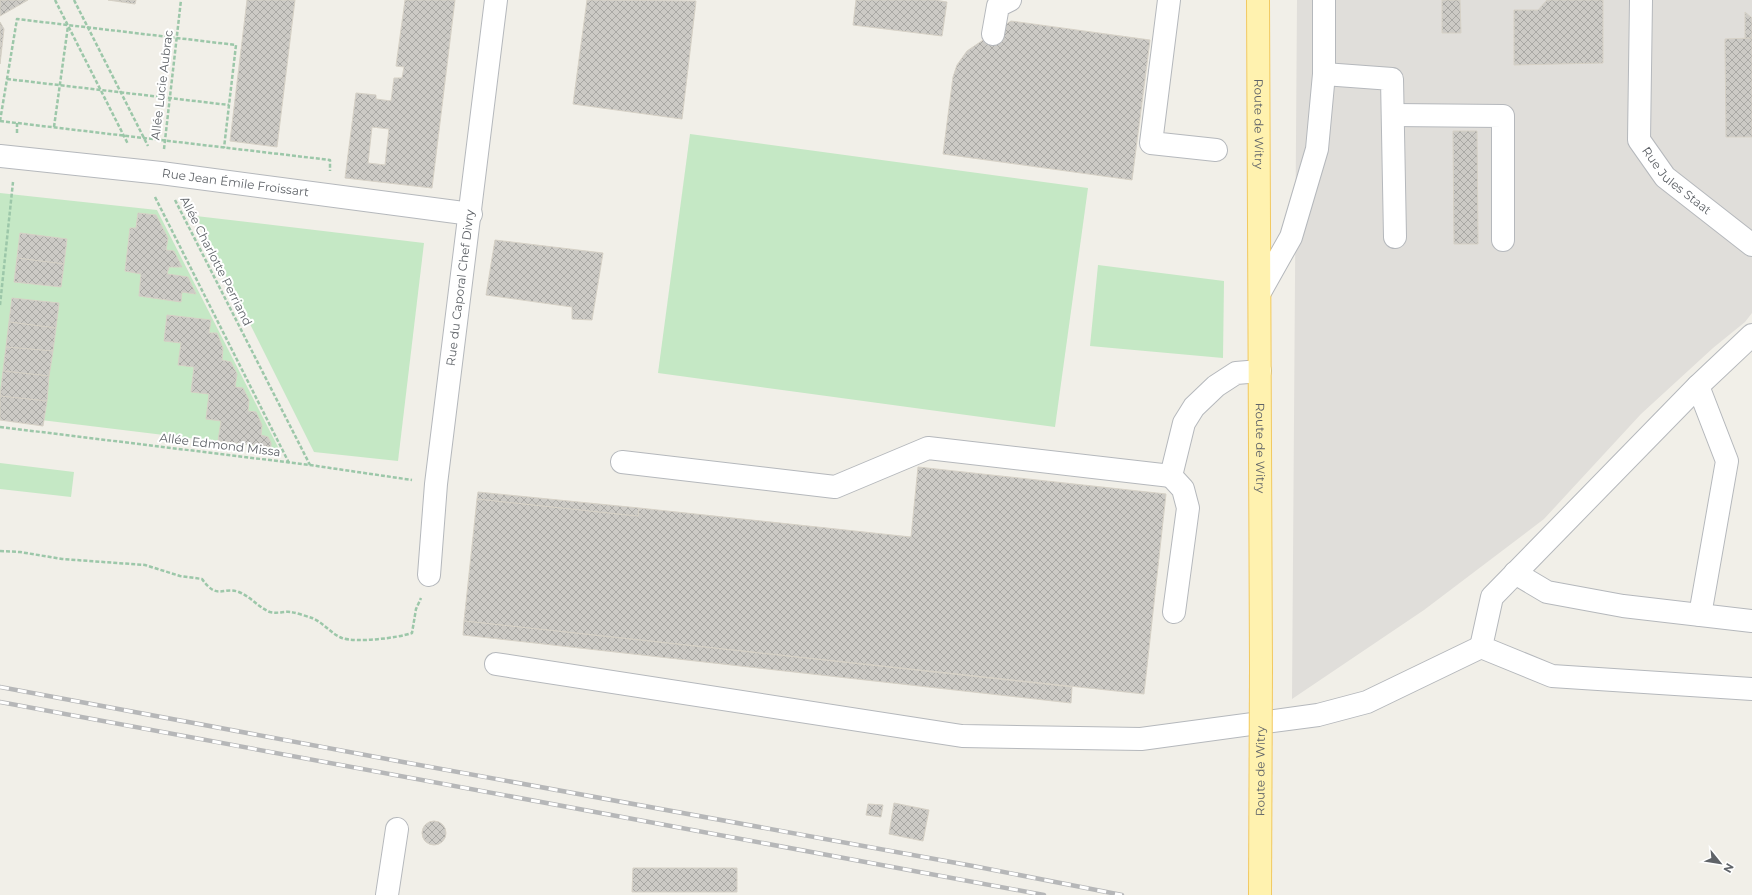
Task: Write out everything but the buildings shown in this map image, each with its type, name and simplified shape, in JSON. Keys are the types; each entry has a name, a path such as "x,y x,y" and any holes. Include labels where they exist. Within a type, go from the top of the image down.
{"main road":[{"name":"Route de Witry","path":"1258,0 1261,668 1260,895"}],"street":[{"name":"Rue du Caporal Chef Divry","path":"429,575 436,484 471,214 496,0"},
{"path":"993,34 998,6 1010,0"},
{"path":"1169,0 1151,143 1216,150"},
{"path":"1260,292 1291,237 1317,150 1324,74 1324,0"},
{"name":"Rue Jules Staat","path":"1641,0 1639,140 1665,177 1752,245"},
{"path":"1324,74 1392,79 1395,237"},
{"path":"1393,115 1503,116 1503,240"},
{"name":"Rue Jean Émile Froissart","path":"8,157 151,172 471,214"},
{"path":"1481,647 1492,597 1698,386 1752,336"},
{"path":"1171,476 1184,423 1194,407 1216,386 1236,373 1260,371"},
{"path":"1698,386 1727,461 1700,615"},
{"path":"622,462 835,488 928,448 1171,476 1183,489 1188,508 1174,612"},
{"path":"1515,573 1547,592 1623,606 1752,621"},
{"path":"496,664 962,736 1141,739 1318,715 1367,702 1481,647 1552,676 1752,689"},
{"path":"387,895 397,829"}],"path":[{"path":"55,0 124,135 151,172 289,463"},
{"name":"Allée Charlotte Perriand","path":"74,0 143,138 151,172 310,465"},
{"name":"Allée Lucie Aubrac","path":"151,172 164,142 181,0"},
{"path":"224,148 236,45 17,19 0,120 124,135 164,142 330,160 327,195"},
{"path":"54,127 68,26"},
{"path":"6,79 229,105"},
{"path":"0,305 8,157 17,122"},
{"name":"Allée Edmond Missa","path":"0,427 310,465 436,484"},
{"path":"0,552 20,552 62,559 152,566 180,576 202,579 210,589 218,592 232,590 238,592 248,596 261,608 269,611 276,613 293,612 310,618 322,623 342,638 355,640 385,638 412,633 416,609 429,575"}],"shaded area":[{"path":"1297,0 1752,0 1752,313 1745,322 1713,348 1641,414 1544,519 1424,610 1292,699"}],"green space":[{"path":"690,134 1088,188 1055,427 658,373"},
{"path":"0,193 157,210 279,449 0,415"},
{"path":"196,216 424,243 398,461 314,452"},
{"path":"1098,265 1224,281 1223,358 1090,346"},
{"path":"0,463 74,472 71,497 0,489"}],"railway":[{"path":"0,687 973,866 1122,895"},
{"path":"0,702 1044,895"}]}
